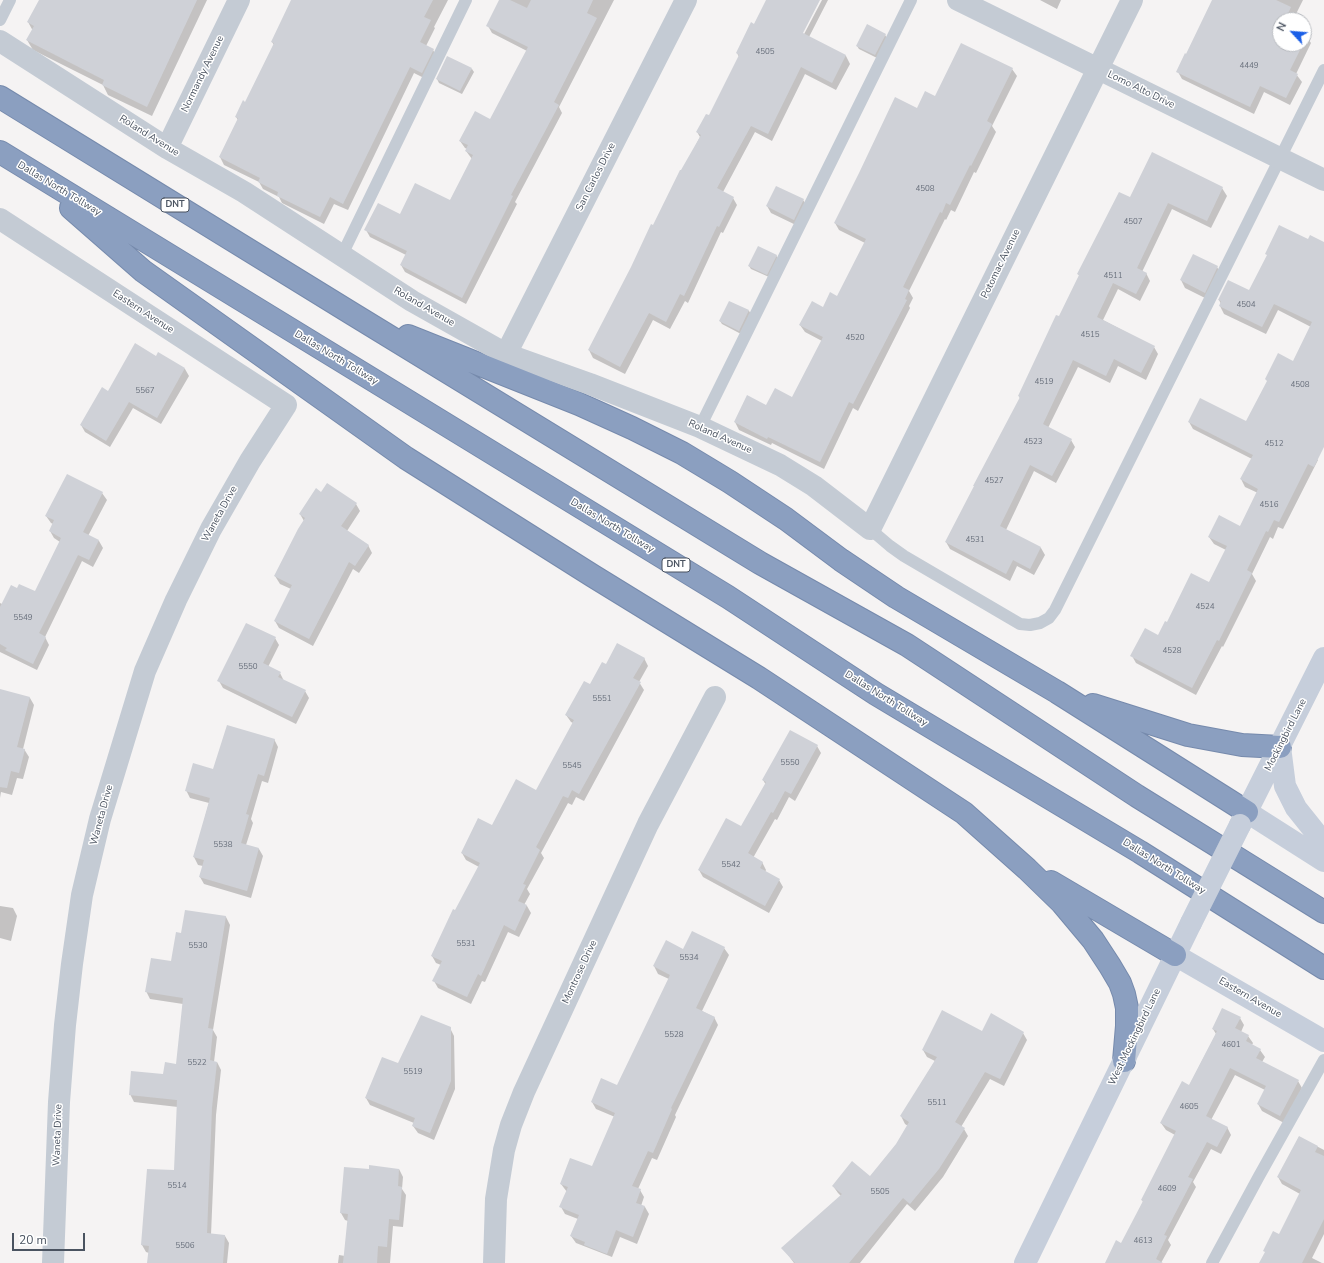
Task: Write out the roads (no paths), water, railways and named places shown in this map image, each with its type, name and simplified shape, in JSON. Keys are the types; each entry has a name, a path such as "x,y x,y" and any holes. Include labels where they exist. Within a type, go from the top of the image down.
{"highway":[{"name":"DNT","path":"0,97 754,559 907,645 1137,796 1324,912"},
{"name":"Dallas North Tollway","path":"0,152 714,589 876,694 1140,852 1324,968"},
{"path":"25,168 143,271 406,458 593,576 766,682 964,813 1027,869 1062,903 1093,940 1110,966 1120,983 1127,1008 1124,1061"},
{"path":"351,313 579,404 682,453 786,519 841,560 896,596 1057,692 1243,818"},
{"path":"1057,692 1119,714 1188,735 1242,745 1280,747"},
{"path":"1027,869 1076,896 1175,955"}],"main road":[{"name":"Mockingbird Lane","path":"1243,818 1324,658"},
{"path":"1280,747 1285,786 1296,808 1324,843"},
{"path":"1243,818 1324,861"},
{"name":"West Mockingbird Lane","path":"1025,1263 1243,818"},
{"name":"Eastern Avenue","path":"1175,955 1324,1041"}],"street":[{"name":"Normandy Avenue","path":"167,148 239,0"},
{"name":"San Carlos Drive","path":"506,354 686,0"},
{"name":"Lomo Alto Drive","path":"958,0 1324,180"},
{"name":"Potomac Avenue","path":"870,529 1132,0"},
{"name":"Roland Avenue","path":"0,41 167,148 244,192 412,302 506,354 590,384 700,427 780,464 814,486 870,529"},
{"name":"Eastern Avenue","path":"0,219 286,405"},
{"name":"Waneta Drive","path":"53,1263 59,1102 65,1025 82,895 100,819 145,671 176,600 211,529 250,461 286,405"},
{"name":"Montrose Drive","path":"494,1263 496,1199 504,1150 511,1125 524,1092 648,824 715,697"}],"lane":[{"path":"0,20 10,0"},
{"path":"342,255 466,0"},
{"path":"700,427 911,0"},
{"path":"870,529 904,556 1020,624 1030,625 1040,623 1049,618 1055,610 1324,70"},
{"path":"1212,1263 1324,1060"}]}
